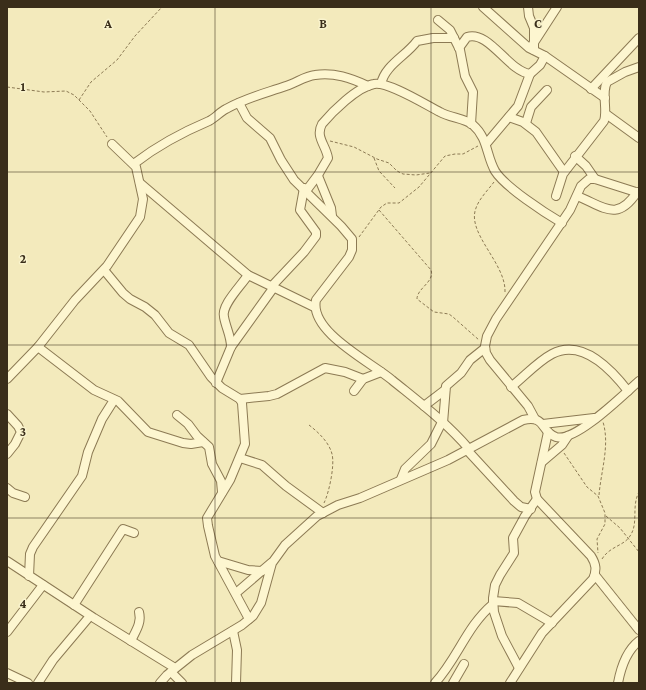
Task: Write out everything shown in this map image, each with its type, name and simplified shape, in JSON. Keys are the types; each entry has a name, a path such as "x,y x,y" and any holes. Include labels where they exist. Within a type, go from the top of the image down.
{"street":[{"path":"483,7 517,38 533,47 605,98"},
{"path":"528,7 529,16 534,28 533,47"},
{"path":"533,47 558,7"},
{"path":"438,20 450,30 459,48 465,76 473,92 471,124"},
{"path":"459,48 467,37 472,37 493,45 499,54 516,68 530,74"},
{"path":"381,84 383,77 390,67 411,50 417,41 433,38 454,38"},
{"path":"592,89 639,38"},
{"path":"486,143 521,101 530,74 540,65 545,56"},
{"path":"556,196 564,172 599,129 606,114 605,86 607,82 625,72 639,67"},
{"path":"135,163 150,152 239,103 313,75 342,76 368,86"},
{"path":"216,382 232,347 273,286 304,252 316,236 316,232 300,210 305,190 318,176 328,158 321,142 319,130 322,124 342,104 374,83 381,84 413,97 447,116 471,124 481,133 486,143 492,164 503,181 562,223"},
{"path":"526,123 531,107 547,90"},
{"path":"521,101 531,107"},
{"path":"239,103 247,118 270,138 287,169 305,190 332,216 348,235 353,244 349,257 319,294 314,307"},
{"path":"606,114 639,138"},
{"path":"509,117 526,123 536,132 564,172"},
{"path":"7,379 38,347 75,300 104,270 140,217 143,199 135,163 112,144"},
{"path":"555,159 574,158 586,166 595,179"},
{"path":"318,176 331,208 332,216"},
{"path":"568,436 557,437 548,432 543,424 535,419 528,406 490,360 485,347 487,336 506,302 562,223 583,183 589,178 595,179 638,193 628,205 615,210 603,208 577,196"},
{"path":"140,183 248,275 314,307 320,321 338,341 424,406 442,422 514,501 521,507 531,509"},
{"path":"104,270 126,296 145,307 155,315 169,333 189,345 199,361 216,382 240,399 242,404 245,444 230,480 207,518 211,544 218,561 249,619"},
{"path":"232,347 230,334 223,311 230,298 248,275"},
{"path":"38,347 94,390 114,400 128,411 137,422 153,434 191,444 203,442"},
{"path":"401,479 405,469 431,444 442,422 445,390 448,383 461,373 470,360 485,347"},
{"path":"511,386 553,354 575,350 599,361 628,391"},
{"path":"240,399 259,398 277,394 325,368 345,372 363,379"},
{"path":"354,391 363,379 381,372"},
{"path":"541,463 559,447 568,436 595,418 639,381"},
{"path":"424,406 445,390"},
{"path":"29,576 30,554 33,547 82,476 88,452 102,419 114,400"},
{"path":"7,414 18,426 21,432 16,444 7,454"},
{"path":"177,415 188,424 209,447 212,464 221,481 222,492"},
{"path":"543,424 595,418"},
{"path":"236,594 272,563 285,545 322,512 468,450 523,420 535,419"},
{"path":"548,432 535,487 538,499 591,556 595,572 639,630"},
{"path":"240,458 262,465 286,486 322,512"},
{"path":"7,488 13,493 25,496"},
{"path":"519,668 502,636 494,612 493,602 495,585 505,565 514,553 513,538 538,499"},
{"path":"74,606 124,529 134,533"},
{"path":"7,561 173,670 182,683"},
{"path":"218,561 248,570 262,571"},
{"path":"160,683 173,670 192,655 249,619 261,603 272,563"},
{"path":"510,683 542,633 593,579 595,572"},
{"path":"7,632 43,585"},
{"path":"435,683 475,621 493,602 518,603 552,623"},
{"path":"131,641 140,621 139,612"},
{"path":"38,683 53,660 90,616"},
{"path":"233,630 237,650 236,683"},
{"path":"618,683 623,663 629,652 639,641"},
{"path":"453,683 464,664"},
{"path":"7,673 27,683"}],"path":[{"path":"79,100 91,82 117,60 135,36 162,7"},
{"path":"7,87 44,92 66,91 79,100 90,111 112,144"},
{"path":"321,142 332,141 341,143 389,163 397,171 403,174 416,176 430,173"},
{"path":"353,244 387,202 399,203 419,186 448,154 463,154 486,143"},
{"path":"374,157 379,171 395,188"},
{"path":"499,176 478,203 474,216 475,223 485,246 501,270 506,302"},
{"path":"379,210 432,270 432,276 418,293 417,299 434,312 453,316 485,347"},
{"path":"598,556 597,539 605,524 605,515 598,496 600,477 606,452 606,430 602,412"},
{"path":"309,425 319,433 333,455 328,492 322,512"},
{"path":"559,447 566,455 586,487 598,496"},
{"path":"595,572 606,552 628,539 633,531 635,513 634,502 639,492"},
{"path":"605,515 620,528 639,552"}]}
